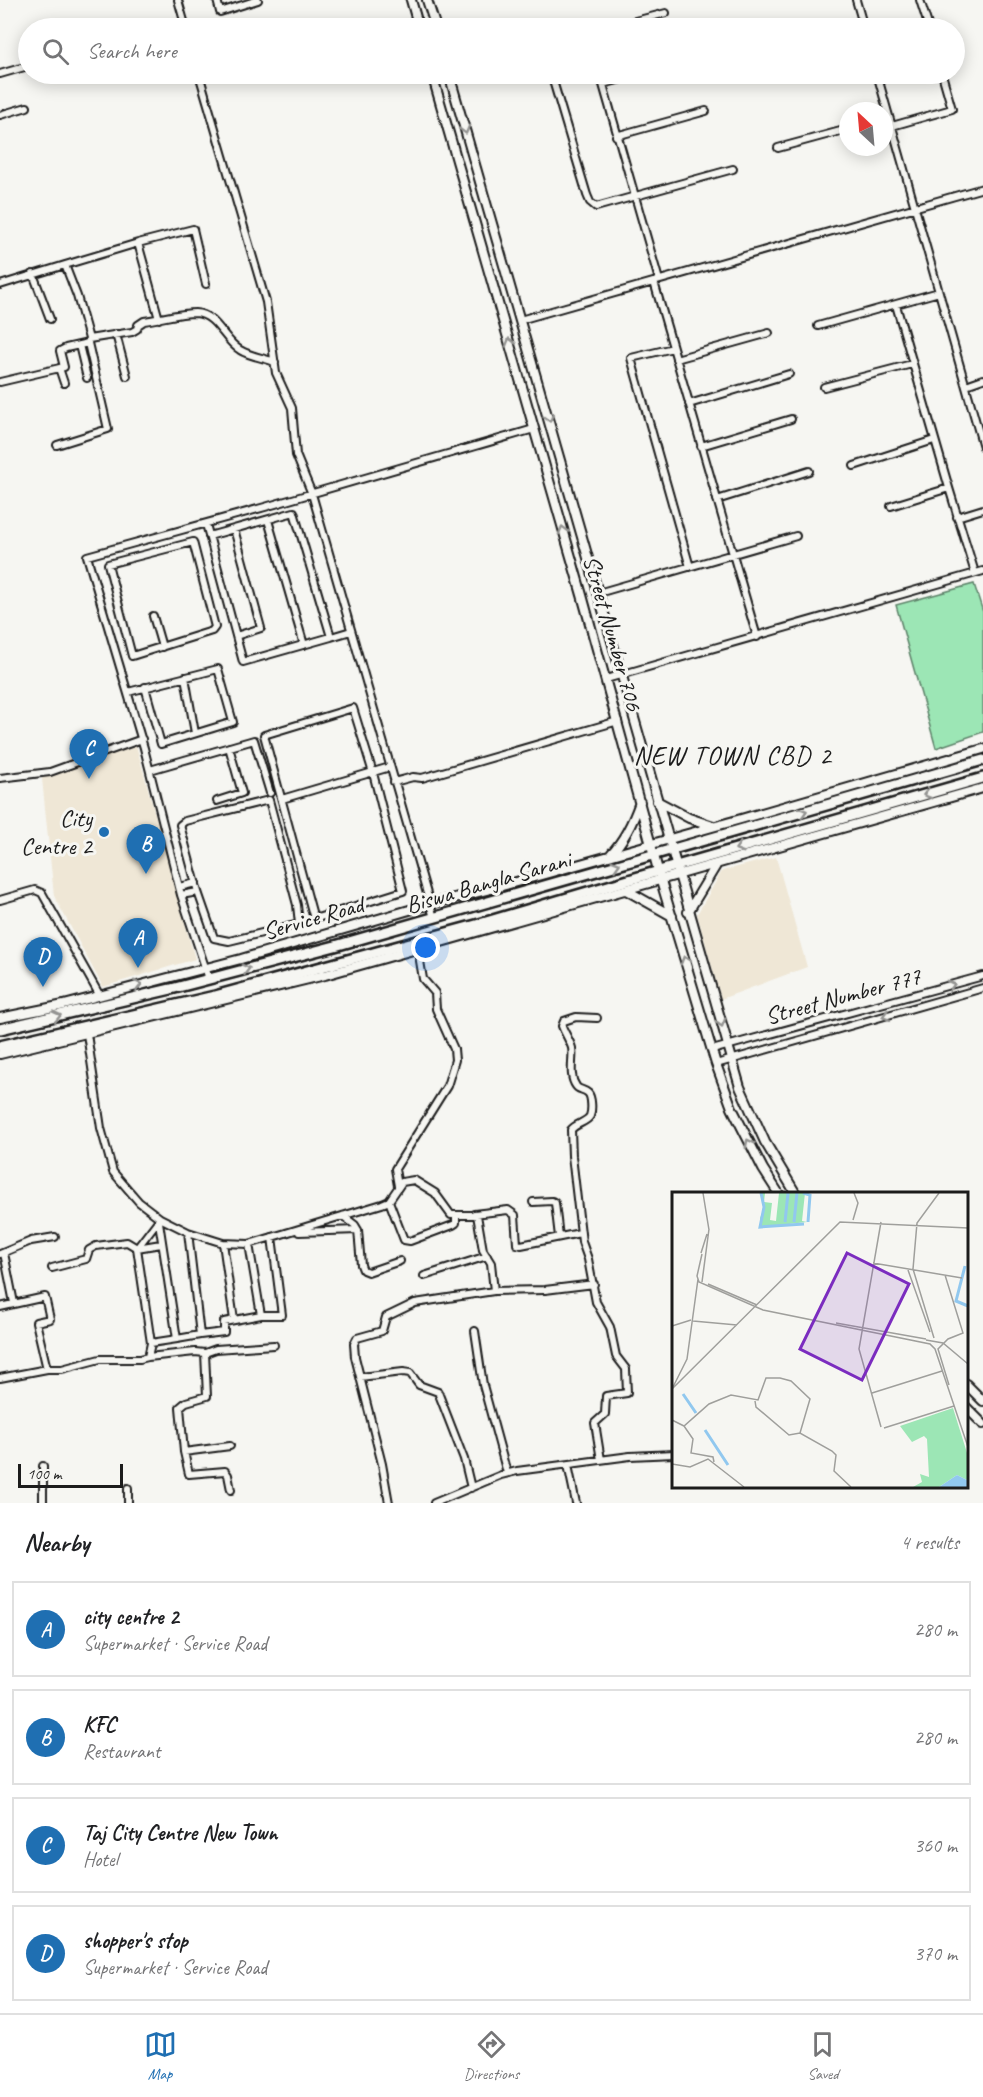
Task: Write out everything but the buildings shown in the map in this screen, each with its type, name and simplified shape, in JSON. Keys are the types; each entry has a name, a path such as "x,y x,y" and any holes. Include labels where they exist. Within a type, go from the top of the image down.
{"main road":[{"name":"Biswa Bangla Sarani","path":"0,1029 335,946 983,760"},
{"name":"Biswa Bangla Sarani","path":"0,1046 245,988 476,925 658,871 677,871 983,778"}],"street":[{"path":"178,0 183,18"},
{"path":"217,0 220,12 258,0"},
{"path":"411,0 416,18"},
{"path":"428,0 433,18"},
{"path":"856,0 861,18"},
{"path":"920,0 926,18"},
{"path":"647,18 666,13"},
{"path":"0,74 18,69"},
{"path":"202,84 266,302 275,362 282,389 292,408 296,455 312,494 434,918"},
{"name":"Street Number 706","path":"435,84 606,679 658,871 716,1064 736,1116 763,1169 778,1192"},
{"path":"452,84 740,1087 765,1142 795,1192"},
{"path":"554,84 590,202 596,207 733,169"},
{"path":"603,84 676,359 757,637"},
{"path":"879,84 883,102"},
{"path":"893,126 952,109 945,84"},
{"path":"0,115 27,107"},
{"path":"616,136 706,111"},
{"path":"893,130 983,447"},
{"path":"778,148 839,131"},
{"path":"520,320 983,188"},
{"path":"0,285 138,243 193,229 206,284"},
{"path":"138,243 159,319"},
{"path":"57,445 108,429 89,341 77,296 65,266"},
{"path":"33,274 50,319"},
{"path":"818,326 939,292"},
{"path":"896,305 948,488 975,573"},
{"path":"0,382 64,367 60,351 89,341 132,332 137,330 138,325 144,321 195,313 207,316 217,324 228,341 242,352 275,362"},
{"path":"676,359 769,333"},
{"path":"116,334 127,376"},
{"path":"79,345 87,378"},
{"path":"673,348 631,358 690,567"},
{"path":"824,387 912,364"},
{"path":"59,368 64,383"},
{"path":"689,404 789,374"},
{"path":"966,385 983,379"},
{"path":"701,446 791,419"},
{"path":"209,979 179,887 150,770 87,556 312,494 534,429"},
{"path":"854,466 934,440"},
{"path":"717,500 809,471"},
{"path":"891,506 948,488"},
{"path":"957,517 983,509"},
{"path":"209,536 294,512 331,637"},
{"path":"268,520 304,645"},
{"path":"206,524 243,662 351,631"},
{"path":"234,529 261,628 236,636"},
{"path":"598,593 796,536"},
{"path":"193,542 215,627 212,631 132,656 122,617 108,564 193,542"},
{"path":"606,679 983,571"},
{"path":"153,616 162,647"},
{"path":"106,621 122,617"},
{"path":"128,692 145,687 218,669 233,722 160,744 145,687"},
{"path":"185,677 195,733"},
{"path":"353,708 403,891 314,919 282,799 264,735 353,708"},
{"path":"394,782 413,777 422,778 618,722"},
{"path":"0,778 50,772 141,740"},
{"path":"150,770 254,740 270,793"},
{"path":"217,801 242,794 229,747"},
{"name":"Service Road","path":"0,1018 100,996 206,968 983,749"},
{"path":"282,799 390,767"},
{"path":"0,1054 325,975 661,881 677,871 717,864 983,788"},
{"path":"269,800 297,905 299,924 229,941 214,938 198,892 180,825 185,821 269,800"},
{"path":"610,855 618,847 633,822 640,801"},
{"path":"657,801 689,818 715,826"},
{"path":"688,912 717,864"},
{"path":"179,887 196,883"},
{"path":"0,900 34,890 42,893 100,996"},
{"path":"626,890 672,916"},
{"path":"182,895 198,892"},
{"path":"398,1186 395,1169 447,1086 455,1060 454,1049 436,1009 435,993 425,982 422,974 418,949"},
{"name":"Street Number 777","path":"712,1050 983,976"},
{"name":"Street Number 777","path":"716,1064 983,988"},
{"path":"597,1018 576,1017 563,1023 572,1050 571,1067 575,1084 577,1088 589,1093 591,1097 591,1113 588,1118 573,1126 571,1130 580,1233 594,1284 596,1302 610,1328 614,1351 626,1369 628,1389 625,1395 606,1395 605,1414 596,1423 601,1460"},
{"path":"87,1034 101,1128 113,1172 139,1202 159,1220 223,1242 249,1244 389,1201 398,1186 407,1180 414,1180 435,1193 447,1212 456,1216 508,1210 513,1212 517,1244 580,1233"},
{"path":"533,1202 552,1200 555,1203 559,1238"},
{"path":"389,1201 404,1240 410,1241 453,1226 456,1216"},
{"path":"473,1214 479,1219 483,1250 491,1263 494,1291"},
{"path":"343,1216 358,1230 363,1270 368,1272 400,1261"},
{"path":"159,1220 177,1339"},
{"path":"148,1357 151,1343 137,1248 159,1220"},
{"path":"291,1232 358,1230"},
{"path":"189,1232 200,1335"},
{"path":"14,1303 2,1254 32,1241 55,1237"},
{"path":"151,1343 224,1332 224,1322 261,1315 282,1315 272,1238"},
{"path":"52,1268 86,1259 89,1250 96,1246 127,1242 137,1248 161,1244"},
{"path":"223,1242 234,1320"},
{"path":"249,1244 261,1315"},
{"path":"424,1276 487,1256"},
{"path":"389,1503 382,1464 360,1377 354,1344 357,1338 382,1331 386,1317 415,1303 494,1291 545,1290 594,1284"},
{"path":"0,1307 45,1297 50,1319 36,1322 47,1370"},
{"path":"475,1331 483,1384 507,1473"},
{"path":"0,1378 62,1369 100,1359 140,1359 202,1351 206,1353 216,1349 274,1345"},
{"path":"206,1353 207,1396 186,1402 180,1407 184,1452 189,1474 225,1471 231,1490"},
{"path":"360,1377 410,1372 419,1385 438,1392 464,1459 471,1488"},
{"path":"968,1386 983,1401"},
{"path":"968,1409 983,1424"},
{"path":"184,1452 230,1446"},
{"path":"434,1503 507,1473 601,1460 672,1454"},
{"path":"568,1465 576,1503"},
{"path":"42,1503 43,1466"},
{"path":"128,1488 128,1503"}],"shaded area":[{"name":"City Centre 2","path":"136,745 195,959 103,987 54,896 41,769"},
{"path":"776,857 807,967 721,999 697,914 722,871"}],"green space":[{"path":"974,584 983,612 983,732 936,748 896,605"}],"place":[{"name":"Taj City Centre New Town","path":"89,779"},
{"name":"City Centre 2","path":"104,832"},
{"name":"KFC","path":"146,874"},
{"name":"city centre 2","path":"138,968"},
{"name":"shopper's stop","path":"43,987"}],"district":[{"name":"NEW TOWN CBD 2","path":"733,755"}]}
